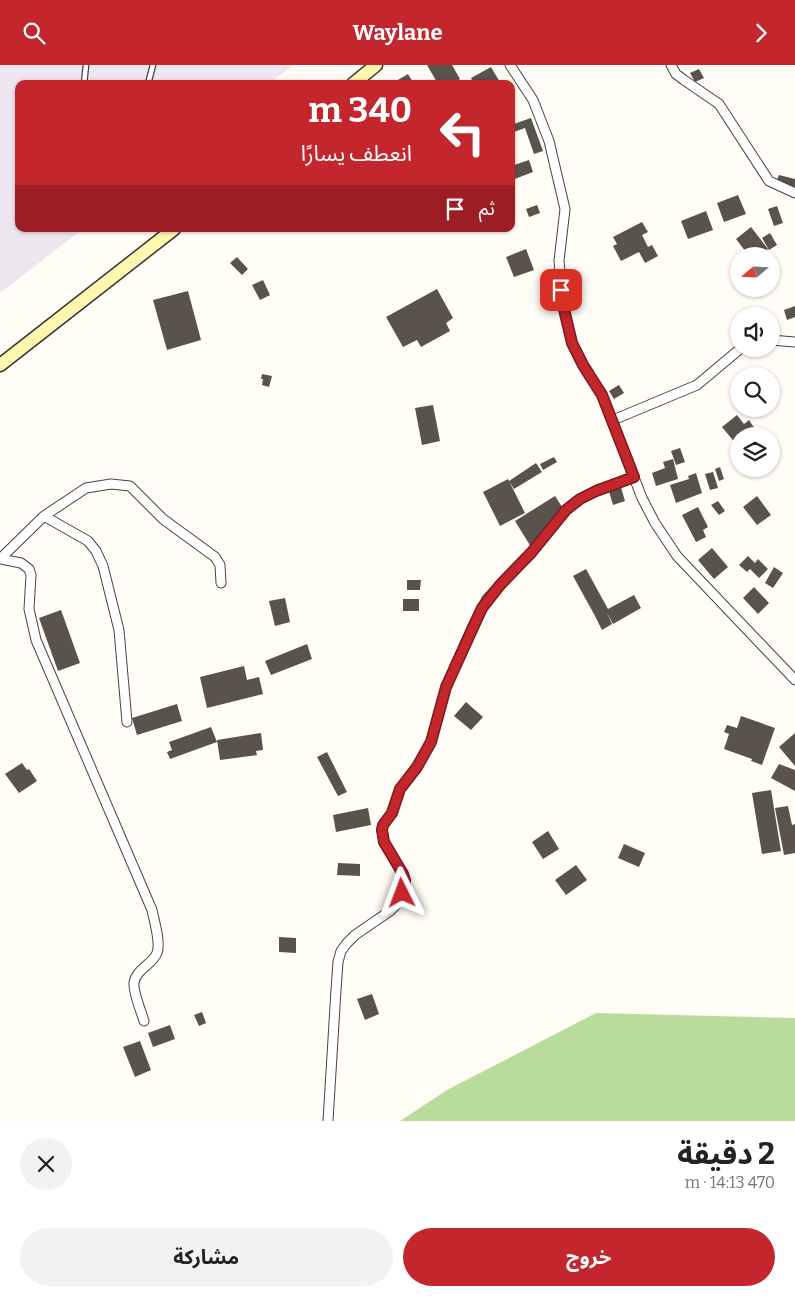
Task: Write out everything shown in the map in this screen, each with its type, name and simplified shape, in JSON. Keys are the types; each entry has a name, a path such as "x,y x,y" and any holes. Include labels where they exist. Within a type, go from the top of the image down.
{"main road":[{"path":"358,80 376,65"},
{"path":"0,365 170,232"}],"street":[{"path":"510,65 532,100 549,141 565,209 559,261 563,305 572,343 602,395 634,477 655,523 677,556 795,680"},
{"path":"671,65 684,80 719,104 770,181 795,193"},
{"path":"780,341 795,342"},
{"path":"613,420 692,388 730,357"},
{"path":"328,1121 338,962 341,951 355,935 390,911 402,893 405,881 403,874 384,842 383,825 392,813 400,789 417,767 431,742 446,687 482,608 487,599 531,553 566,510 580,499 615,483 634,477"},
{"path":"144,1021 134,984 138,973 158,952 152,910 36,640 29,609 31,575 29,569 21,563 0,559 44,515 86,488 110,484 130,486 164,519 214,557 220,565 221,583"},
{"path":"44,515 88,541 96,551 103,566 119,630 126,722"}],"lane":[{"path":"84,80 86,65"},
{"path":"149,80 153,65"}],"shaded area":[{"path":"0,65 293,65 274,80 15,80 15,232 79,232 0,293"}],"green space":[{"path":"596,1013 795,1018 795,1121 400,1121 447,1090"}],"building":[{"path":"427,65 452,65 460,79 458,80 436,80"},
{"path":"491,67 499,80 472,80 471,78"},
{"path":"699,69 704,78 695,82 690,73"},
{"path":"408,74 412,80 398,80"},
{"path":"531,118 543,151 534,154 525,128 515,132 515,124"},
{"path":"529,160 533,172 515,179 515,165"},
{"path":"779,175 795,179 795,188 776,182"},
{"path":"738,195 746,214 724,222 717,203"},
{"path":"537,205 540,213 529,217 526,209"},
{"path":"777,206 783,223 774,226 768,209"},
{"path":"706,211 713,230 688,239 681,221"},
{"path":"642,222 648,232 642,235 648,247 652,245 658,256 645,263 639,252 621,261 613,246 617,244 613,237"},
{"path":"751,227 766,247 742,247 736,239"},
{"path":"770,233 777,245 767,247 762,238"},
{"path":"526,249 534,270 514,277 506,257"},
{"path":"237,257 248,269 242,275 230,263"},
{"path":"263,280 270,295 260,300 252,285"},
{"path":"437,289 453,318 446,323 450,331 421,347 417,340 403,347 386,317"},
{"path":"188,291 201,340 167,350 153,300"},
{"path":"795,306 795,317 787,320 784,310"},
{"path":"262,374 272,376 269,387 262,385"},
{"path":"619,385 624,393 614,399 609,391"},
{"path":"433,405 440,441 422,445 415,408"},
{"path":"734,417 739,417 744,424 749,420 754,427 730,427 730,437 722,427"},
{"path":"680,448 685,462 676,465 671,451"},
{"path":"554,457 557,462 543,470 540,464"},
{"path":"673,459 678,479 656,486 652,473 665,468 663,462"},
{"path":"536,463 542,472 514,489 509,481"},
{"path":"720,467 724,479 719,481 715,469"},
{"path":"713,472 718,488 710,490 705,474"},
{"path":"696,473 702,493 676,503 670,485 689,479 688,476"},
{"path":"508,479 525,513 500,526 483,492"},
{"path":"620,484 625,501 613,505 608,488"},
{"path":"555,496 568,516 545,530 531,547 515,521"},
{"path":"757,496 771,515 757,525 743,507"},
{"path":"718,501 725,511 719,515 711,505"},
{"path":"698,507 708,527 703,530 706,537 696,542 682,515"},
{"path":"712,548 728,567 714,579 698,560"},
{"path":"748,556 755,563 758,559 768,569 759,578 750,569 747,572 739,565"},
{"path":"774,567 783,573 773,588 765,583"},
{"path":"586,569 608,609 634,595 641,608 613,624 607,613 612,624 602,630 573,576"},
{"path":"407,580 421,580 420,590 407,590"},
{"path":"754,587 769,603 758,614 743,598"},
{"path":"285,598 290,622 275,626 269,601"},
{"path":"403,599 419,599 419,611 403,611"},
{"path":"61,610 80,663 58,671 39,618"},
{"path":"307,644 312,659 271,675 265,661"},
{"path":"244,666 247,680 259,677 263,694 207,708 200,677"},
{"path":"466,702 483,717 471,730 454,716"},
{"path":"177,704 182,721 137,735 132,718"},
{"path":"741,716 775,728 762,765 751,761 752,759 724,749 729,734 724,732 727,725 737,728"},
{"path":"211,727 217,742 170,759 167,752 172,750 169,742"},
{"path":"261,733 263,750 256,751 257,755 220,760 217,740"},
{"path":"795,733 795,766 779,747"},
{"path":"327,752 347,792 338,796 317,757"},
{"path":"22,763 27,770 29,769 37,781 19,793 5,774"},
{"path":"779,764 795,770 795,791 771,778"},
{"path":"771,790 781,851 762,854 752,793"},
{"path":"788,806 792,825 795,824 795,853 784,855 775,808"},
{"path":"368,808 371,825 336,832 333,815"},
{"path":"548,831 559,849 543,859 532,842"},
{"path":"624,844 645,853 639,867 618,858"},
{"path":"338,863 360,864 360,876 337,875"},
{"path":"576,865 587,880 566,895 555,880"},
{"path":"279,937 296,938 296,953 279,952"},
{"path":"372,994 379,1014 365,1020 357,999"},
{"path":"202,1012 206,1023 199,1026 194,1015"},
{"path":"170,1025 175,1039 153,1047 148,1033"},
{"path":"140,1041 151,1070 135,1077 123,1047"}],"route":[{"path":"402,893 405,881 400,866 384,842 382,836 383,825 392,813 404,782 417,767 431,742 436,731 446,687 472,626 487,599 531,553 566,510 580,499 596,491 634,477 602,395 572,343 561,290"}]}
